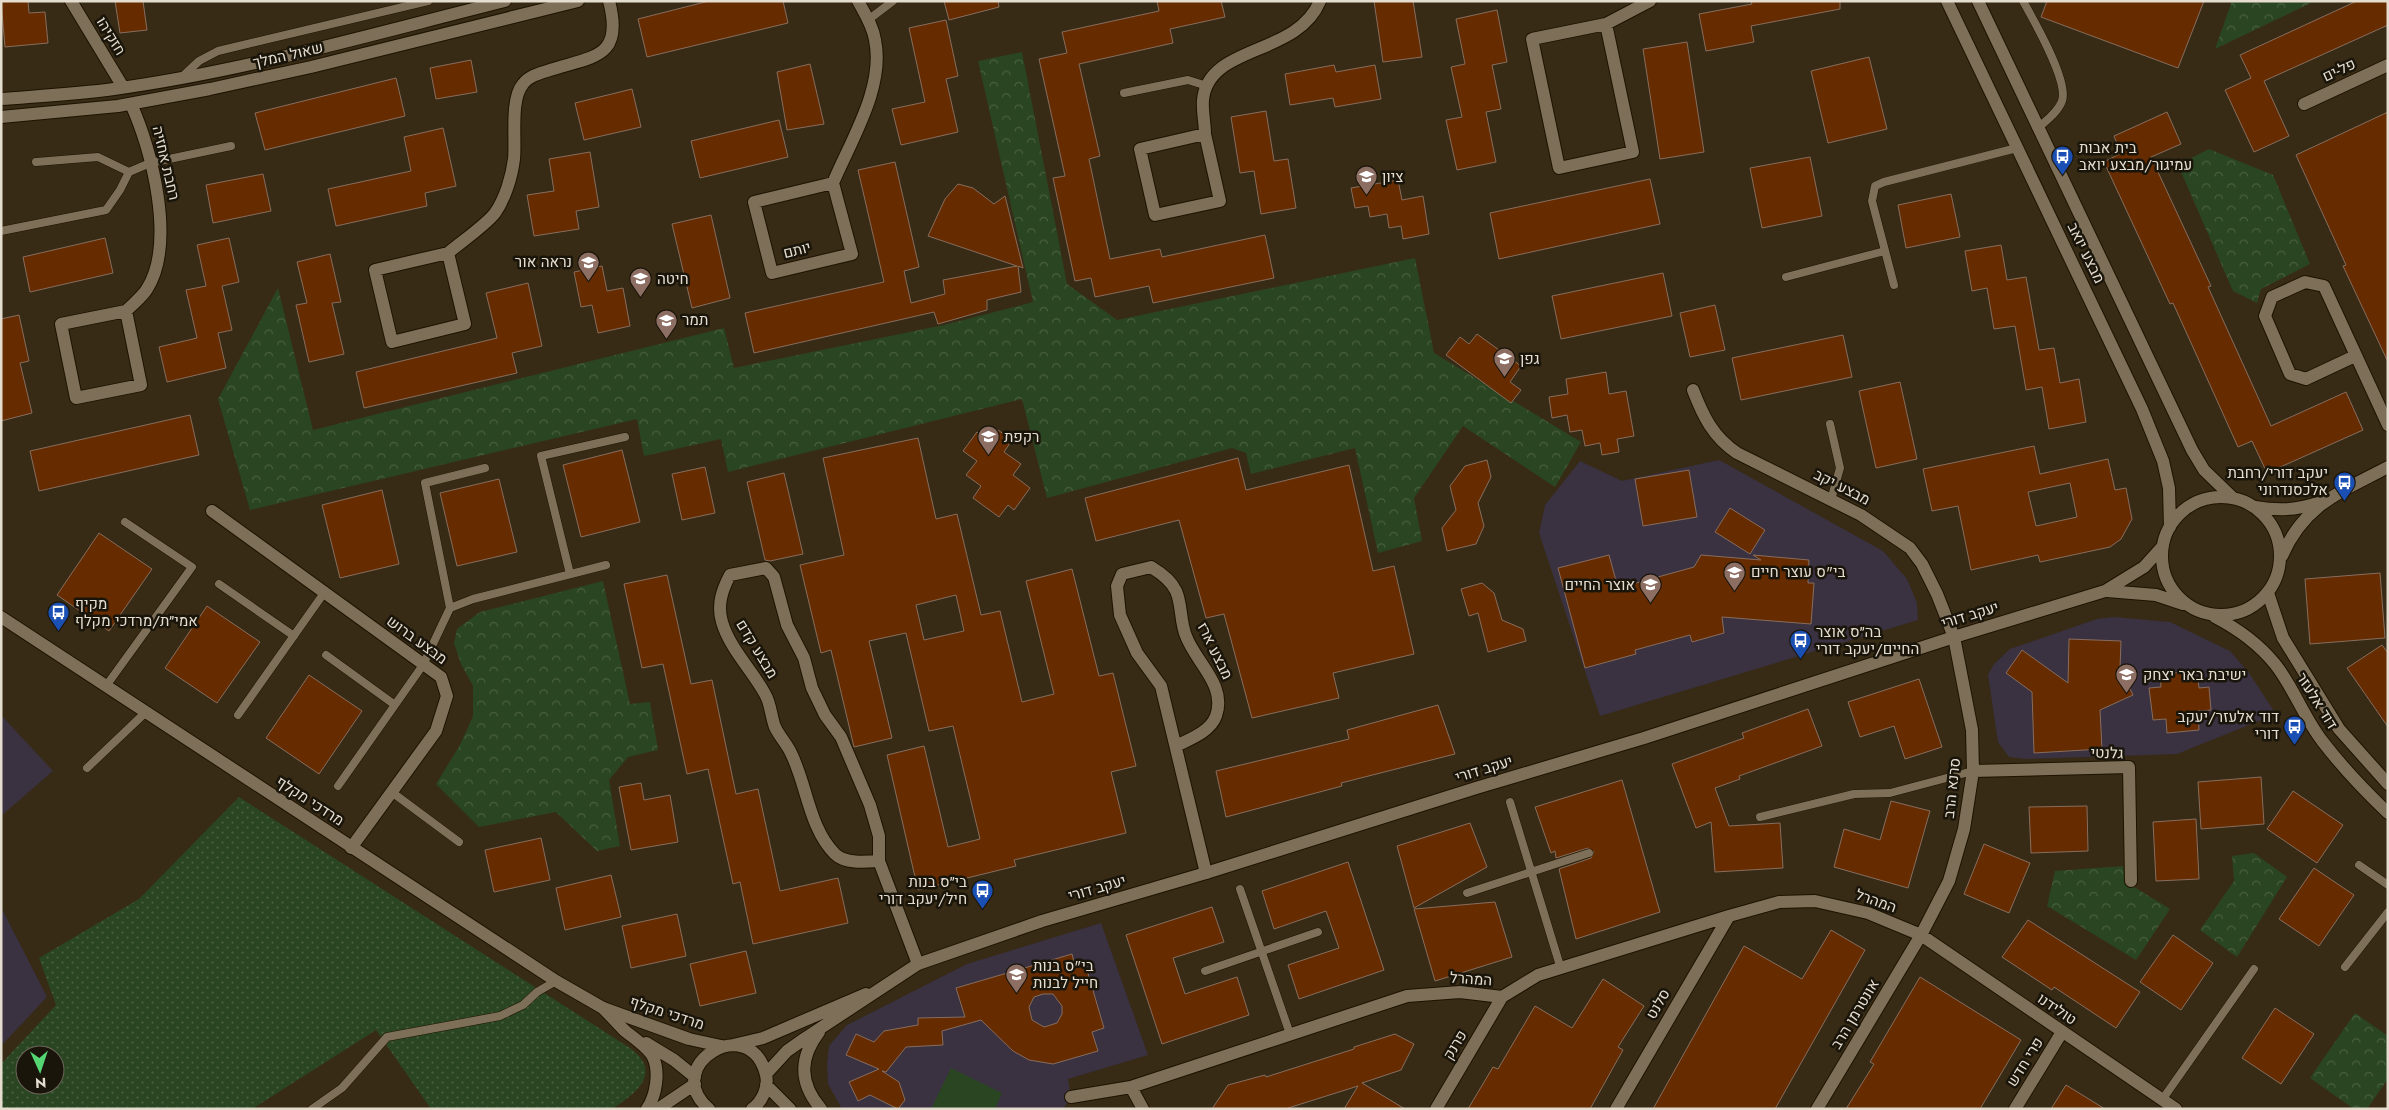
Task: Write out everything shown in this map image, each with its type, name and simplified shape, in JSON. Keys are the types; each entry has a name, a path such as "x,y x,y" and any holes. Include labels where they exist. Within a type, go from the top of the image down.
{"street":[{"name":"חזקיהו","path":"71,1 123,88"},
{"name":"שאול המלך","path":"1,99 123,88 182,77 306,50 505,1"},
{"name":"שאול המלך","path":"1,117 131,104 310,67 578,1"},
{"path":"448,253 465,324 392,342 375,270 448,253 495,213 509,181 514,160 516,103 522,84 536,74 600,54 609,46 614,31 609,1"},
{"path":"833,183 869,101 877,76 877,51 868,20 858,1"},
{"path":"1205,134 1140,149 1155,216 1220,201 1205,134 1203,99 1213,73 1223,65 1280,41 1299,30 1315,13 1320,1"},
{"path":"1606,24 1633,152 1559,168 1532,39 1606,24 1650,1"},
{"name":"מבצע יואב","path":"1947,1 2142,409 2163,461 2169,488 2170,527"},
{"name":"מבצע יואב","path":"1978,1 2192,450 2204,470 2234,498"},
{"name":"פל-ים","path":"2304,104 2388,66"},
{"name":"רחבת אחזיה","path":"126,311 147,290 157,266 161,233 160,201 141,127 131,104"},
{"name":"יותם","path":"833,183 852,254 772,273 754,202 833,183"},
{"path":"2355,356 2306,379 2290,374 2265,316 2272,297 2305,282 2324,286 2388,425"},
{"path":"126,311 141,385 76,398 61,324 126,311"},
{"name":"מבצע יקב","path":"1693,390 1704,417 1722,443 1737,453 1869,519 1910,548 1922,564 1937,594 1954,637"},
{"path":"2281,559 2274,529 2266,516 2254,507 2234,498 2215,498 2197,502 2181,512 2170,527 2163,546 2162,564 2167,581 2176,596 2190,607 2210,615 2226,616 2242,612 2257,604 2268,593 2277,577 2281,559 2290,536 2305,517 2326,501 2388,468"},
{"path":"2254,507 2276,511 2294,510 2326,501"},
{"name":"מבצע ברוש","path":"212,511 441,677 447,696 443,714 436,731 393,793 351,848"},
{"name":"יעקב דורי","path":"752,1109 763,1096 766,1080 787,1051 918,964 1042,921 1206,873 1476,788 1653,735 1954,637 2105,591 2144,568 2163,546"},
{"name":"מבצע ארז","path":"1176,746 1204,731 1216,718 1219,702 1214,681 1186,636 1176,590 1164,575 1151,567 1122,574 1117,586 1120,615 1137,653 1161,686 1206,873"},
{"name":"מבצע קדם","path":"879,861 857,862 837,856 827,844 815,821 805,786 791,752 776,728 766,695 734,646 722,622 720,594 730,575 766,568 774,577 787,625 804,658 812,688 824,715 841,737 870,805 879,836 879,861 918,964"},
{"name":"יעקב דורי","path":"2105,591 2156,594 2190,607"},
{"name":"דוד אלעזר","path":"2268,593 2283,638 2339,729 2388,784"},
{"name":"דוד אלעזר","path":"2210,615 2237,629 2259,647 2275,665 2322,741 2362,788 2388,813"},
{"name":"מרדכי מקלף","path":"1,617 556,981 603,1008 689,1039 727,1046"},
{"name":"סרנא הרב","path":"1921,935 1949,881 1964,828 1973,771 1972,730 1954,637"},
{"name":"גלנטי","path":"1973,771 2129,766 2131,881"},
{"name":"המהרל","path":"1071,1097 1131,1087 1407,996 1460,992 1502,997 1538,976 1561,968 1779,902 1815,900 1868,913 1921,935"},
{"name":"סלנט","path":"1616,1109 1729,916"},
{"name":"טולידנו","path":"1921,935 2176,1109"},
{"name":"אונטרמן הרב","path":"1817,1109 1921,935"},
{"name":"יעקב דורי","path":"727,1046 763,1038 878,989"},
{"name":"פרנק","path":"1436,1109 1502,997"},
{"path":"821,1109 808,1090 805,1077 807,1049 819,1033 856,1006"},
{"name":"מרדכי מקלף","path":"603,1008 624,1030 674,1060 695,1080"},
{"path":"624,1030 653,1056 656,1072 655,1088 653,1100 647,1109"},
{"name":"פרי חדש","path":"2015,1109 2062,1032"},
{"path":"658,1109 695,1080 704,1057 727,1046 744,1048 762,1062 766,1080 790,1109"},
{"path":"695,1080 698,1094 709,1109"},
{"path":"1131,1087 1144,1109"}],"lane":[{"path":"182,77 199,61 218,51 428,1"},
{"path":"868,20 894,1"},
{"path":"2023,1 2056,64 2062,85 2062,101 2054,113 2038,127"},
{"path":"1124,93 1188,80 1207,86"},
{"path":"1,231 106,210 120,190 129,172 150,163 231,146"},
{"path":"1894,285 1872,201 1875,186 1884,182 2017,148"},
{"path":"36,162 98,157 129,172"},
{"path":"1786,277 1885,252"},
{"path":"1830,424 1840,468 1832,500"},
{"path":"570,574 541,456 626,437"},
{"path":"338,786 423,665 450,608 425,483 485,468"},
{"path":"106,686 192,568 125,522"},
{"path":"450,608 473,599 606,565"},
{"path":"219,584 294,636"},
{"path":"238,715 324,593"},
{"path":"326,655 395,705"},
{"path":"87,768 146,712"},
{"path":"1760,817 1854,794 1890,792 1973,771"},
{"path":"393,793 459,842"},
{"path":"1510,802 1530,874 1561,968"},
{"path":"1468,893 1589,853"},
{"path":"2358,865 2388,886"},
{"path":"1240,889 1290,1034"},
{"path":"2345,967 2388,912"},
{"path":"1205,971 1318,932"},
{"path":"2162,1100 2254,969"},
{"path":"312,1109 342,1088 387,1037 500,1016 523,1005 537,992 556,981"}],"shaded area":[{"name":"בי\"ס עוצר חיים","path":"1719,460 1883,551 1907,579 1917,603 1918,620 1600,716 1539,533 1545,505 1580,461 1622,481"},
{"name":"ישיבת באר יצחק","path":"2114,617 2170,622 2230,651 2249,673 2276,714 2177,754 2025,759 2009,757 1998,742 1988,675 1994,664 2010,649 2097,619"},
{"path":"1,715 53,771 1,816"},
{"path":"1,907 47,997 1,1046"},
{"name":"בי\"ס בנות חייל לבנות","path":"1101,923 1148,1055 1068,1079 1071,1097 1063,1109 842,1109 828,1084 827,1064 829,1046 847,1025 967,964"}],"green space":[{"path":"2232,1 2315,1 2215,49"},
{"path":"1022,52 1067,284 1117,320 1415,258 1434,353 1581,442 1555,487 1463,426 1414,498 1422,541 1378,553 1355,448 1251,474 1246,453 1232,448 1047,498 1022,399 728,472 721,439 644,456 637,419 250,510 218,399 278,288 313,430 724,328 734,368 944,325 1033,302 978,61"},
{"path":"2209,149 2273,175 2310,264 2261,289 2257,303 2233,291 2178,165"},
{"path":"603,581 630,704 650,702 658,750 628,757 609,780 620,846 597,851 556,812 479,827 436,784 460,745 473,716 473,686 461,664 454,643 457,629 480,612"},
{"path":"239,797 630,1048 640,1057 645,1065 645,1074 643,1082 637,1089 612,1109 431,1109 376,1030 252,1109 1,1109 1,1064 15,1049 15,1095 65,1095 65,1045 19,1045 56,1005 39,958 139,899"},
{"path":"2254,853 2287,877 2237,957 2200,930 2234,881 2232,856"},
{"path":"2123,866 2126,882 2170,909 2136,960 2047,906 2055,871"},
{"path":"2355,1013 2388,1036 2388,1079 2367,1109 2354,1109 2310,1078"},
{"path":"951,1068 1002,1093 995,1109 931,1109"}],"building":[{"path":"1,1 28,1 29,13 45,12 48,43 5,47"},
{"path":"115,1 143,1 147,30 120,33"},
{"path":"709,1 783,1 788,23 647,57 638,19"},
{"path":"944,1 998,1 999,7 949,20"},
{"path":"1157,1 1221,1 1225,17 1170,29 1173,43 1079,64 1100,156 1089,159 1110,259 1160,249 1162,257 1265,235 1274,278 1153,303 1149,286 1095,297 1091,278 1075,281 1053,178 1065,176 1039,59 1067,53 1062,32 1159,11"},
{"path":"1374,1 1413,1 1422,57 1383,62"},
{"path":"1751,1 1840,1 1840,9 1751,26 1754,42 1706,51 1699,14 1752,4"},
{"path":"2047,1 2204,1 2178,68 2041,17"},
{"path":"2357,1 2388,1 2388,25 2264,81 2289,136 2254,152 2225,90 2251,78 2240,55"},
{"path":"1497,10 1507,62 1492,65 1501,109 1486,112 1496,162 1457,170 1446,120 1462,117 1451,67 1465,64 1456,19"},
{"path":"946,20 958,76 946,79 958,132 901,145 892,109 925,102 909,28"},
{"path":"1687,42 1704,152 1660,159 1643,49"},
{"path":"1869,57 1887,129 1828,143 1811,71"},
{"path":"471,60 477,92 436,99 430,68"},
{"path":"810,64 824,124 787,130 777,72"},
{"path":"1334,65 1336,72 1375,65 1381,99 1335,107 1333,98 1290,105 1285,74"},
{"path":"396,78 405,116 265,150 255,113"},
{"path":"632,89 641,127 584,140 575,103"},
{"path":"1266,111 1274,161 1288,159 1296,208 1261,214 1254,171 1240,173 1231,117"},
{"path":"2167,112 2181,144 2151,157 2211,286 2208,287 2271,426 2346,392 2363,430 2267,473 2252,441 2238,447 2173,303 2170,304 2104,162 2121,153 2114,136"},
{"path":"2388,112 2388,362 2343,266 2346,265 2296,155"},
{"path":"779,120 788,157 700,178 691,141"},
{"path":"443,128 456,186 425,193 427,206 336,226 328,189 411,171 404,137"},
{"path":"590,152 599,207 576,211 579,229 534,236 527,195 554,191 549,159"},
{"path":"1810,157 1822,216 1762,228 1750,168"},
{"path":"895,162 919,267 904,271 911,303 945,294 943,280 1017,266 928,236 945,199 958,184 973,188 994,204 1005,196 1023,268 1018,266 1021,292 987,300 987,310 938,324 934,312 754,353 745,313 884,282 858,170"},
{"path":"263,174 271,211 213,223 206,185"},
{"path":"1650,179 1660,224 1499,259 1490,213"},
{"path":"1398,180 1402,200 1423,196 1429,234 1403,239 1401,226 1389,228 1387,214 1370,217 1368,206 1355,208 1351,188"},
{"path":"1951,194 1960,237 1906,248 1898,205"},
{"path":"711,215 730,298 692,308 672,224"},
{"path":"105,238 113,273 30,292 23,257"},
{"path":"229,238 239,282 222,286 232,330 218,333 226,368 167,382 159,347 197,338 186,290 206,286 197,245"},
{"path":"2001,245 2007,280 2026,277 2039,350 2054,348 2060,383 2079,379 2086,422 2049,429 2042,387 2026,390 2015,326 1994,329 1987,288 1972,291 1965,251"},
{"path":"330,254 341,302 332,303 344,354 309,362 296,305 307,303 297,262"},
{"path":"602,266 607,291 623,288 630,326 598,333 592,305 581,307 574,272"},
{"path":"1663,273 1672,316 1561,339 1552,296"},
{"path":"528,283 542,346 512,353 517,373 364,408 356,372 497,338 486,293"},
{"path":"1715,305 1725,350 1690,357 1680,313"},
{"path":"19,315 29,361 20,363 32,413 1,421 1,319"},
{"path":"1477,334 1521,366 1510,382 1521,390 1511,403 1446,355 1460,337 1469,344"},
{"path":"1843,335 1852,377 1741,400 1732,358"},
{"path":"1606,372 1609,394 1626,391 1634,436 1617,439 1619,452 1602,455 1600,443 1585,446 1582,430 1570,432 1567,415 1552,418 1549,397 1568,394 1566,379"},
{"path":"1900,382 1917,459 1876,468 1859,391"},
{"path":"190,415 199,455 39,491 30,451"},
{"path":"998,430 1012,440 1004,452 1021,464 1013,475 1030,488 1014,510 1008,505 999,517 973,498 981,486 966,475 977,461 963,451 977,432 990,441"},
{"path":"918,438 936,519 957,514 981,615 1000,611 1022,702 1054,694 1026,581 1072,569 1099,676 1113,673 1136,766 1111,772 1126,833 1014,860 1016,866 918,890 887,755 924,746 948,847 980,839 953,726 929,731 906,633 869,641 892,738 854,747 831,650 821,653 800,565 844,555 823,458","holes":["956,595 964,631 924,640 916,605"]},
{"path":"2034,446 2040,474 2108,459 2115,490 2126,488 2132,519 2121,539 2110,547 2040,562 2038,555 1971,570 1958,506 1932,511 1923,469","holes":["2070,483 2077,517 2036,526 2028,492"]},
{"path":"622,450 640,522 581,537 563,465"},
{"path":"1238,458 1246,490 1349,465 1373,571 1394,566 1414,654 1333,673 1339,698 1252,718 1224,614 1206,618 1179,520 1096,541 1085,498"},
{"path":"1487,460 1491,477 1478,503 1484,526 1476,544 1447,551 1442,528 1456,510 1450,486 1465,466"},
{"path":"705,467 715,513 682,520 672,474"},
{"path":"1689,470 1697,517 1643,526 1635,479"},
{"path":"784,473 803,554 770,561 765,560 747,482"},
{"path":"499,479 517,552 457,566 440,493"},
{"path":"382,490 399,564 340,578 322,505"},
{"path":"1730,508 1765,530 1750,554 1715,532"},
{"path":"99,533 152,569 109,631 57,595"},
{"path":"1609,555 1618,588 1694,567 1701,555 1761,560 1753,555 1809,560 1808,583 1814,583 1811,624 1722,617 1724,633 1692,642 1690,635 1635,650 1636,654 1585,668 1558,568"},
{"path":"2380,573 2385,638 2310,644 2305,579"},
{"path":"667,575 691,684 712,680 736,794 758,789 780,891 838,878 848,923 753,944 740,882 733,884 708,769 687,774 663,664 642,668 624,584"},
{"path":"1482,583 1494,593 1502,620 1523,629 1526,641 1488,652 1478,613 1469,616 1461,589"},
{"path":"207,606 260,642 217,703 165,668"},
{"path":"2069,639 2121,641 2120,668 2133,695 2100,710 2102,749 2034,753 2032,692 2006,673 2022,650 2068,683"},
{"path":"2382,645 2388,653 2388,727 2347,668"},
{"path":"2186,672 2187,680 2198,679 2199,688 2209,687 2211,710 2198,711 2199,730 2167,733 2166,719 2153,720 2149,688 2161,687 2160,674"},
{"path":"309,675 362,711 319,774 266,738"},
{"path":"1919,679 1942,747 1905,759 1894,726 1860,737 1848,702"},
{"path":"1438,705 1455,754 1341,783 1342,786 1226,817 1216,771 1349,739 1347,730"},
{"path":"1808,709 1822,746 1739,776 1740,779 1715,788 1729,826 1780,823 1783,868 1715,872 1711,822 1696,828 1672,764 1744,738 1742,733"},
{"path":"2261,777 2264,824 2201,829 2198,782"},
{"path":"1622,780 1660,912 1576,939 1559,869 1591,858 1594,852 1588,848 1556,858 1555,851 1551,853 1535,807"},
{"path":"641,783 644,800 670,795 678,842 631,850 619,787"},
{"path":"2293,791 2343,825 2317,863 2267,829"},
{"path":"1891,801 1930,811 1908,888 1834,867 1844,829 1880,840"},
{"path":"2087,806 2088,851 2031,853 2029,807"},
{"path":"2196,819 2199,879 2156,881 2153,822"},
{"path":"1470,823 1487,867 1414,908 1397,846"},
{"path":"541,838 550,880 494,892 485,850"},
{"path":"1984,844 2030,863 2009,913 1964,894"},
{"path":"1348,862 1384,970 1299,999 1288,965 1339,948 1326,911 1274,929 1262,891"},
{"path":"2314,868 2354,895 2319,946 2279,919"},
{"path":"611,875 621,917 565,930 556,888"},
{"path":"1495,902 1512,957 1435,981 1414,909"},
{"path":"1212,907 1224,942 1173,958 1185,994 1237,977 1249,1015 1162,1044 1126,935"},
{"path":"677,914 686,956 631,968 622,926"},
{"path":"2028,920 2140,992 2116,1028 2054,987 2052,990 2002,957"},
{"path":"1831,930 1865,950 1775,1109 1653,1109 1744,946 1802,979"},
{"path":"2173,935 2213,963 2181,1010 2140,982"},
{"path":"746,951 756,993 700,1006 690,964"},
{"path":"1072,954 1075,966 1085,963 1104,1028 1092,1032 1098,1051 1053,1064 1029,1060 1013,1051 981,1020 942,1031 943,1045 906,1047 886,1072 882,1071 899,1082 905,1100 898,1109 870,1095 858,1101 849,1082 879,1069 846,1055 856,1034 874,1042 884,1031 918,1025 918,1018 965,1017 956,988","holes":["1043,994 1053,994 1062,1006 1062,1014 1057,1023 1044,1027 1032,1020 1029,1007 1034,997"]},
{"path":"1920,977 2021,1040 1980,1109 1846,1109 1874,1064 1870,1062"},
{"path":"1603,979 1644,1006 1618,1047 1623,1050 1590,1109 1468,1109 1493,1067 1498,1069 1535,1006 1572,1028"},
{"path":"2275,1008 2314,1034 2281,1084 2242,1058"},
{"path":"1395,1034 1414,1044 1401,1070 1362,1083 1405,1109 1344,1109 1358,1086 1285,1109 1212,1109 1228,1085 1265,1075 1266,1077"},
{"path":"2066,1085 2105,1109 2051,1109"}],"place":[{"name":"בית אבות עמיגור/מבצע יואב","path":"2063,176"},
{"name":"ציון","path":"1366,196"},
{"name":"נראה אור","path":"588,281"},
{"name":"חיטה","path":"641,298"},
{"name":"תמר","path":"666,339"},
{"name":"גפן","path":"1504,378"},
{"name":"רקפת","path":"988,456"},
{"name":"יעקב דורי/רחבת אלכסנדרוני","path":"2344,501"},
{"name":"בי\"ס עוצר חיים","path":"1735,591"},
{"name":"אוצר החיים","path":"1651,604"},
{"name":"מקיף אמי״ת/מרדכי מקלף","path":"59,632"},
{"name":"בה״ס אוצר החיים/יעקב דורי","path":"1800,660"},
{"name":"ישיבת באר יצחק","path":"2127,694"},
{"name":"דוד אלעזר/יעקב דורי","path":"2295,745"},
{"name":"בי״ס בנות חיל/יעקב דורי","path":"983,910"},
{"name":"בי\"ס בנות חייל לבנות","path":"1017,994"}]}
